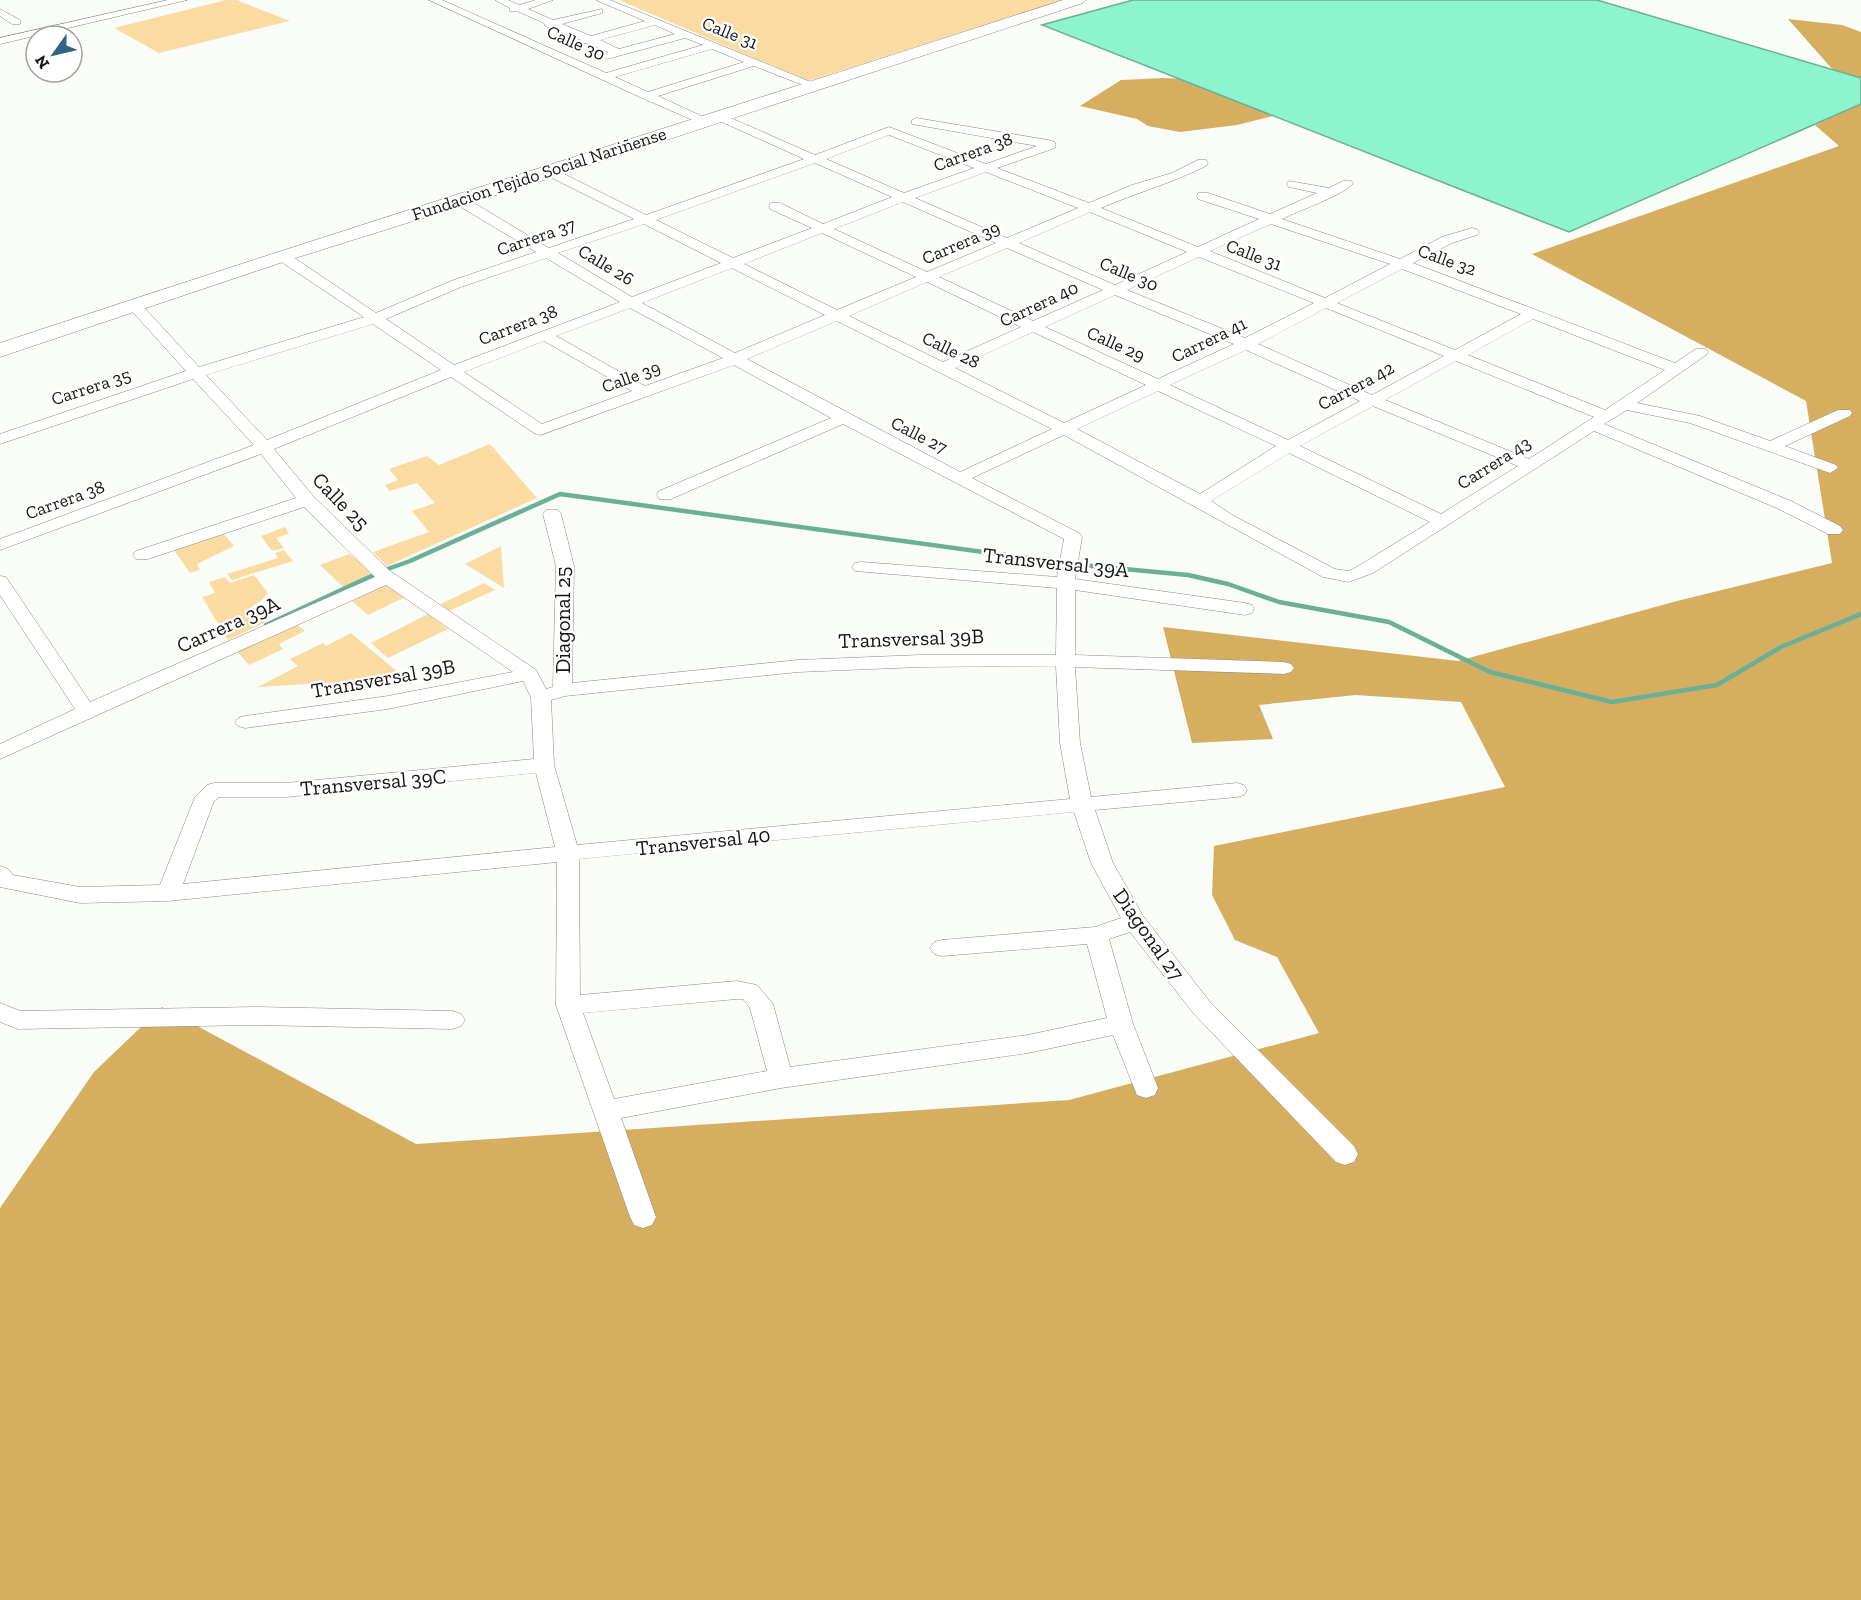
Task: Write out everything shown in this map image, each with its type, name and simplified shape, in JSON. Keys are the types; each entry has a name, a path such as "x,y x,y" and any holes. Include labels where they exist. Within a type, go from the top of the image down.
{"main road":[{"name":"Fundacion Tejido Social Nariñense","path":"0,350 282,256 550,172 1078,0"}],"street":[{"path":"0,41 182,0"},
{"name":"Calle 30","path":"434,0 646,96 815,159 1371,400 1528,464"},
{"path":"500,0 619,53"},
{"path":"472,18 548,0"},
{"path":"534,29 600,5"},
{"name":"Calle 31","path":"600,5 655,22 812,85"},
{"path":"548,52 655,22"},
{"path":"578,64 686,34"},
{"path":"604,76 713,45"},
{"path":"646,96 754,62"},
{"path":"646,64 689,82"},
{"name":"Carrera 38","path":"0,545 264,447 453,371 904,197 1051,145 991,135 975,135 916,122"},
{"name":"Calle 31","path":"889,131 1090,208 1195,252 1457,355 1834,530"},
{"name":"Carrera 37","path":"195,373 377,318 456,284 889,131"},
{"name":"Carrera 39","path":"735,359 1136,188 1176,176 1202,163"},
{"name":"Calle 28","path":"550,172 1062,428 1329,573"},
{"path":"1293,184 1332,192"},
{"name":"Carrera 40","path":"943,368 1347,184"},
{"name":"Calle 32","path":"1203,196 1402,264 1675,368"},
{"name":"Calle 26","path":"459,200 630,302 735,359"},
{"name":"Calle 29","path":"775,206 1288,446 1440,520"},
{"name":"Carrera 41","path":"960,478 1062,428 1160,386 1447,240 1472,232"},
{"path":"282,256 453,371"},
{"name":"Calle 25","path":"135,306 264,447 307,500 383,574 529,674 541,697"},
{"name":"Carrera 42","path":"1200,501 1288,446 1534,313"},
{"path":"545,336 646,393"},
{"name":"Carrera 43","path":"1329,573 1345,578 1353,577 1624,405 1701,352"},
{"name":"Calle 39","path":"453,371 540,430 735,359"},
{"name":"Calle 27","path":"735,359 843,418 1073,537 1070,550"},
{"name":"Carrera 35","path":"0,439 195,373"},
{"path":"1624,405 1694,419 1830,468"},
{"path":"1770,447 1844,413"},
{"path":"665,495 843,418"},
{"path":"142,555 307,500"},
{"name":"Diagonal 25","path":"552,514 565,566 561,678 564,690"},
{"name":"Diagonal 27","path":"1070,550 1066,577 1065,659 1070,742 1082,804 1102,863 1135,922 1202,1008 1345,1154"},
{"name":"Transversal 39A","path":"861,567 1066,577 1245,609"},
{"name":"Carrera 39A","path":"0,752 383,574"},
{"path":"0,581 86,711"},
{"name":"Transversal 39B","path":"541,697 564,690 798,666 1065,659 1284,668"},
{"name":"Transversal 39B","path":"244,722 318,715 414,700 529,674"},
{"name":"Diagonal 25","path":"541,697 544,765 568,853 568,1005 643,1217"},
{"name":"Transversal 39C","path":"168,893 205,797 214,790 286,790 544,765"},
{"name":"Transversal 40","path":"2,883 80,895 168,893 1237,790"},
{"path":"942,948 1096,935 1135,922"},
{"path":"1096,935 1121,1024 1146,1088"},
{"path":"568,1005 737,990 749,991 761,1004 781,1078"},
{"path":"0,1012 18,1020 256,1016 453,1020"},
{"path":"606,1111 781,1078 1028,1044 1121,1024"}],"shaded area":[{"path":"226,0 236,0 290,21 159,53 114,28"},
{"path":"619,0 1065,0 808,81"},
{"path":"1133,0 1597,0 1861,78 1861,104 1569,232 1042,25"},
{"path":"1788,19 1842,25 1861,32 1861,78 1833,70"},
{"path":"1188,79 1273,116 1237,125 1180,132 1148,126 1137,119 1080,106 1121,80"},
{"path":"1861,104 1861,1600 0,1600 0,1208 94,1072 162,1007 416,1144 1069,1100 1319,1033 1277,957 1235,940 1212,895 1214,846 1505,787 1461,702 1356,695 1259,705 1273,739 1192,743 1163,627 1458,661 1677,601 1832,563 1806,401 1532,254 1839,146 1815,125"},
{"path":"490,444 537,498 387,566 373,552 429,532 412,511 435,503 417,483 389,491 385,485 398,480 389,469 427,456 439,465"},
{"path":"285,527 289,534 276,538 284,548 272,551 261,536"},
{"path":"223,533 234,546 197,564 200,570 190,573 174,550"},
{"path":"501,546 504,588 465,564"},
{"path":"284,550 293,561 232,580 227,574 278,558 275,553"},
{"path":"349,554 374,572 343,587 320,565"},
{"path":"254,575 268,593 251,607 266,622 228,640 202,597 215,593 209,582 225,577 230,583"},
{"path":"387,583 405,597 368,615 352,601"},
{"path":"484,583 495,590 449,611 441,604"},
{"path":"428,614 448,629 388,658 371,643"},
{"path":"295,623 305,631 279,644 283,649 249,665 235,649"},
{"path":"351,633 405,678 258,687 298,666 290,659 323,643 326,646"}],"waterway":[{"path":"266,625 382,571 410,561 560,494 1071,564 1188,575 1228,584 1279,602 1389,622 1490,672 1612,702 1717,685 1781,647 1861,614"}]}
